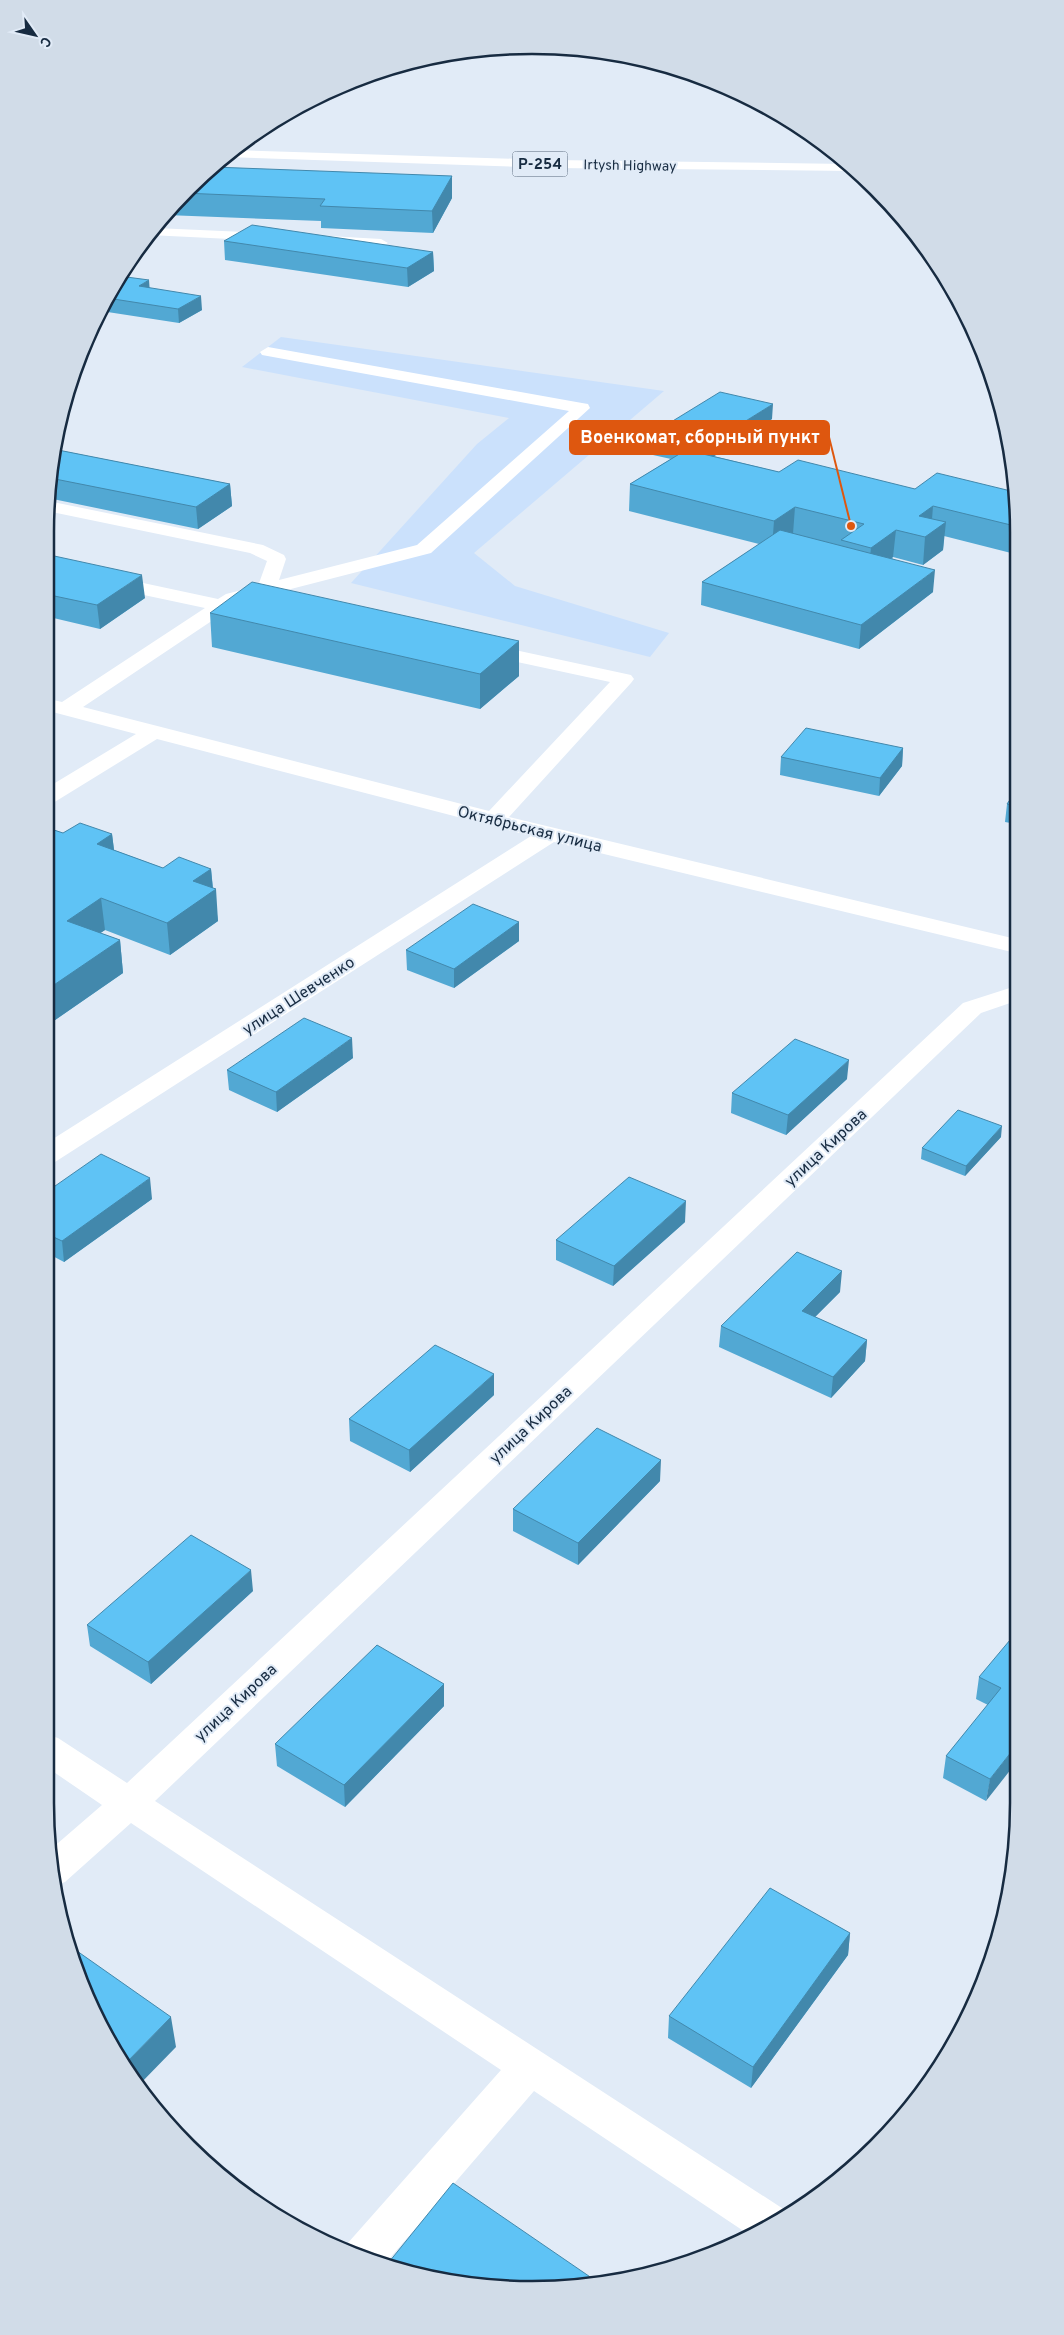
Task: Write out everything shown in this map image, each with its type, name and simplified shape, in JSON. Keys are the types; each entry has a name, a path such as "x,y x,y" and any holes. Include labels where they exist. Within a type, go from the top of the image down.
{"main road":[{"name":"Irtysh Highway","path":"239,154 552,164 842,168"},
{"path":"160,232 281,238"},
{"path":"311,239 381,243"},
{"path":"54,570 228,602 269,598 424,549 582,408 268,352"},
{"path":"55,507 256,549 277,559 269,598"},
{"path":"56,706 228,602"},
{"path":"468,646 624,679 494,819"},
{"name":"Октябрьская улица","path":"56,706 550,834 1010,945"},
{"path":"54,793 154,732"},
{"name":"улица Шевченко","path":"54,1150 550,834"},
{"name":"улица Кирова","path":"58,1866 129,1803 972,1008 1010,995"},
{"path":"54,1754 765,2220"},
{"path":"367,2252 530,2066"}],"shaded area":[{"path":"281,337 664,391 474,553 515,586 669,633 650,657 351,583 477,444 509,418 242,367"}],"building":[{"path":"223,167 452,176 432,211 320,206 325,199 195,193"},
{"path":"252,225 433,252 407,268 224,241"},
{"path":"127,277 149,280 139,286 201,296 178,309 115,299"},
{"path":"720,392 773,404 699,450 645,438"},
{"path":"686,450 779,472 798,460 915,489 937,473 1008,490 1010,525 933,506 919,516 946,522 925,537 896,530 871,548 841,540 864,524 795,507 774,521 630,484"},
{"path":"61,451 230,484 196,507 57,479"},
{"path":"780,530 935,570 861,625 702,582"},
{"path":"54,556 142,575 97,605 54,596"},
{"path":"252,582 519,641 480,674 210,613"},
{"path":"806,728 903,748 880,778 781,757"},
{"path":"80,823 112,834 97,844 163,868 179,857 211,869 193,881 216,889 167,923 101,898 67,921 120,940 54,985 54,830 63,833"},
{"path":"473,904 519,922 454,969 406,950"},
{"path":"304,1018 352,1038 276,1092 227,1070"},
{"path":"795,1039 849,1060 788,1115 732,1093"},
{"path":"958,1110 1002,1126 966,1166 922,1148"},
{"path":"101,1154 150,1178 62,1241 54,1237 54,1187"},
{"path":"629,1177 686,1201 614,1266 556,1240"},
{"path":"797,1252 842,1271 802,1311 867,1340 833,1377 721,1326"},
{"path":"435,1345 494,1374 409,1450 349,1419"},
{"path":"597,1428 661,1460 578,1543 513,1509"},
{"path":"191,1535 251,1570 148,1662 87,1625"},
{"path":"1010,1640 1010,1753 990,1779 946,1756 1001,1688 979,1677"},
{"path":"377,1645 444,1684 344,1785 275,1744"},
{"path":"770,1888 850,1933 753,2067 669,2016"},
{"path":"77,1951 171,2017 129,2060 103,2015"},
{"path":"453,2183 591,2277 532,2281 501,2280 439,2272 391,2260"}],"place":[{"name":"Военкомат, сборный пункт","path":"851,526"}]}
